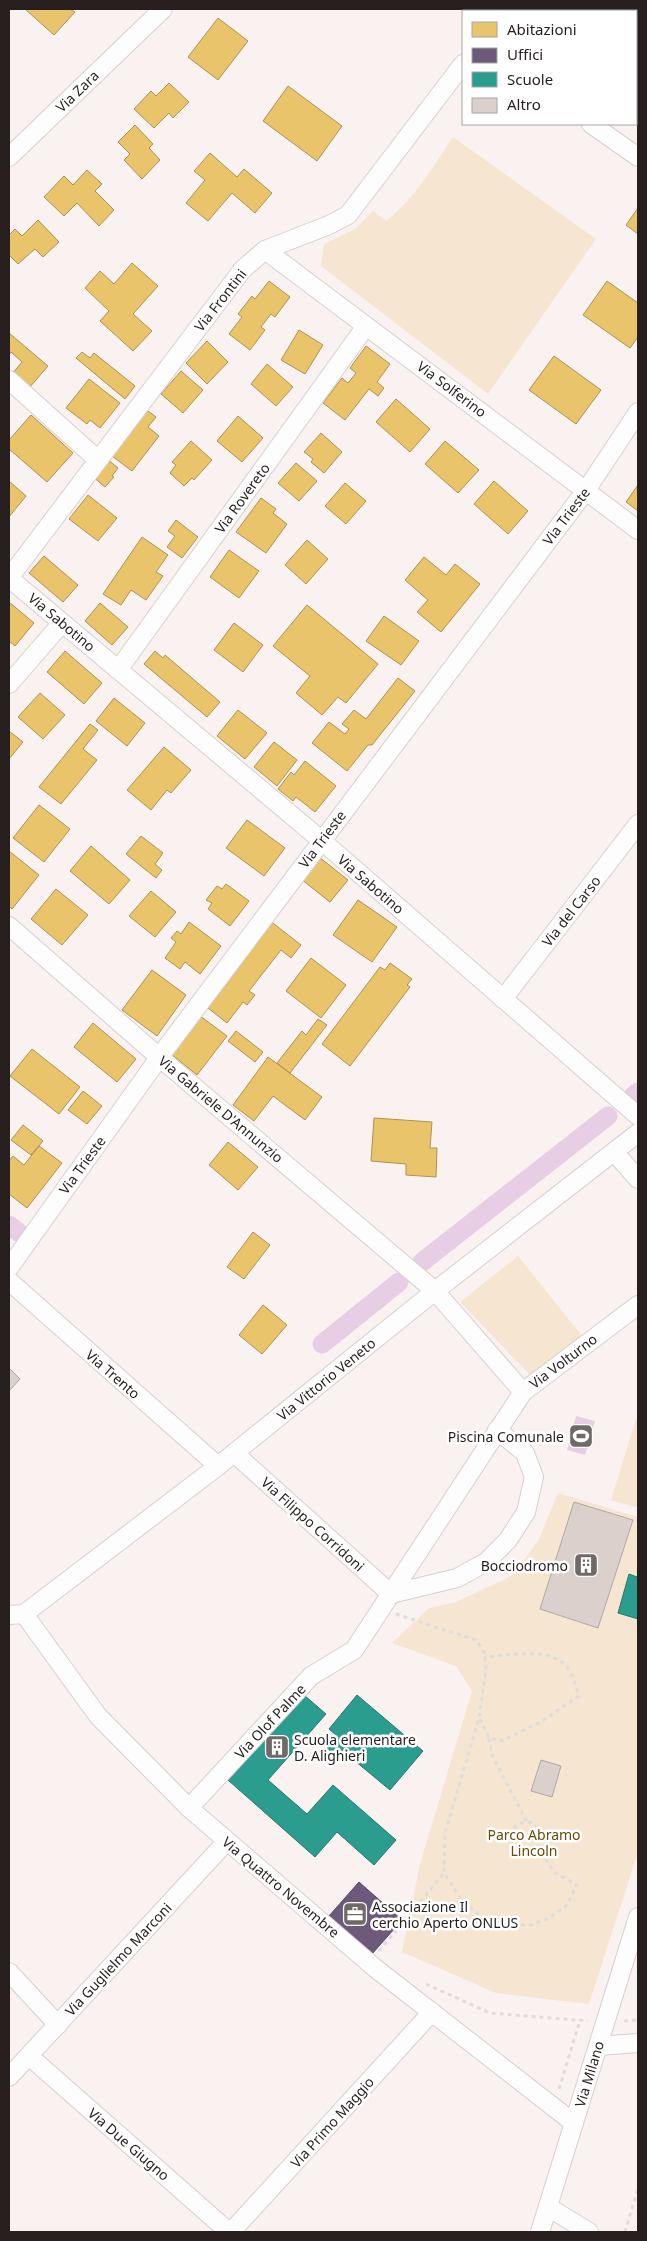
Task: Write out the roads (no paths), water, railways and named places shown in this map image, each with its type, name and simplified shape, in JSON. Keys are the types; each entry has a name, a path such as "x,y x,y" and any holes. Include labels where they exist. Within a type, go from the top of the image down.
{"street":[{"name":"Via Zara","path":"9,157 163,9"},
{"name":"Via Frontini","path":"9,578 243,269 265,250 329,225 348,215 462,65"},
{"path":"592,125 638,157"},
{"name":"Via Solferino","path":"265,250 587,489 638,530"},
{"name":"Via Rovereto","path":"118,670 366,326"},
{"path":"9,380 98,460"},
{"name":"Via Trieste","path":"9,1268 160,1057 321,840 587,489 638,412"},
{"name":"Via Sabotino","path":"9,578 321,840 638,1116"},
{"path":"9,684 62,623"},
{"name":"Via del Carso","path":"503,999 638,824"},
{"name":"Via Gabriele D'Annunzio","path":"9,926 435,1291"},
{"name":"Via Vittorio Veneto","path":"17,1614 218,1466 435,1291 638,1134"},
{"path":"614,1152 638,1179"},
{"name":"Via Trento","path":"9,1281 218,1466"},
{"name":"Via Volturno","path":"435,1291 523,1392 638,1305"},
{"name":"Via Olof Palme","path":"189,1808 311,1676 354,1650 523,1392"},
{"path":"391,1594 457,1578 486,1562 508,1540 526,1512 534,1477 525,1453 497,1430"},
{"name":"Via Filippo Corridoni","path":"234,1453 391,1594"},
{"name":"Via Quattro Novembre","path":"17,1614 98,1716 189,1808 369,1961 574,2123"},
{"name":"Via Guglielmo Marconi","path":"9,2077 227,1841"},
{"name":"Via Milano","path":"540,2232 638,1916"},
{"path":"9,1972 58,2025"},
{"name":"Via Primo Maggio","path":"230,2232 432,2012"},
{"path":"598,2046 638,2043"},
{"name":"Via Due Giugno","path":"29,2056 230,2232"},
{"path":"548,2208 590,2232"}],"waterway":[{"path":"633,1096 638,1092"},
{"path":"422,1262 608,1116"},
{"path":"9,1225 18,1232"},
{"path":"322,1344 399,1282"}],"place":[{"name":"Piscina Comunale","path":"581,1436"},
{"name":"Bocciodromo","path":"586,1565"},
{"name":"Scuola elementare D. Alighieri","path":"277,1747"},
{"name":"Associazione Il cerchio Aperto ONLUS","path":"355,1914"}],"park label":[{"name":"Parco Abramo Lincoln","path":"534,1842"}]}
